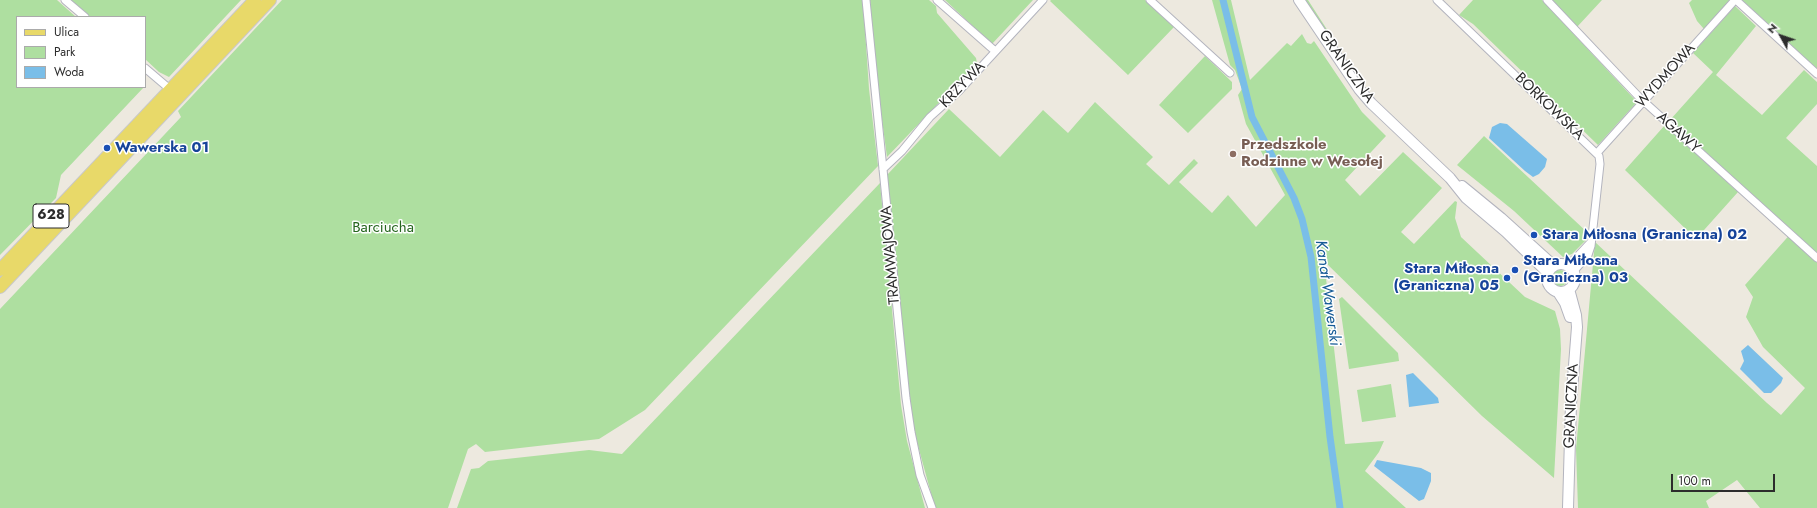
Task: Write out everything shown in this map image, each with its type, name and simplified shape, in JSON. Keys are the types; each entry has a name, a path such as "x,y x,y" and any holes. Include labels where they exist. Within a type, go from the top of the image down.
{"main road":[{"name":"628","path":"0,287 175,93 255,0"},
{"name":"628","path":"0,270 175,93 270,0"}],"street":[{"path":"65,0 84,16"},
{"name":"TRAMWAJOWA","path":"866,0 874,87 880,127 901,361 910,425 920,475 932,508"},
{"path":"937,0 995,51"},
{"name":"KRZYWA","path":"883,168 902,151 930,117 959,91 1043,0"},
{"path":"1150,0 1230,73"},
{"name":"GRANICZNA","path":"1299,0 1364,96 1450,178 1467,200 1551,270"},
{"name":"BORKOWSKA","path":"1437,0 1597,153 1600,164 1592,240 1588,254 1570,269"},
{"name":"AGAWY","path":"1547,0 1643,101 1817,258"},
{"path":"1736,0 1817,74"},
{"name":"WYDMOWA","path":"1597,153 1736,0"},
{"path":"146,69 175,93"},
{"path":"1560,264 1570,269 1574,281 1569,289 1558,292 1549,285 1551,270 1560,264"},
{"name":"GRANICZNA","path":"1568,508 1571,404 1577,319 1569,289"},
{"name":"GRANICZNA","path":"1558,292 1569,312 1575,341"}],"green space":[{"path":"0,0 57,0 75,16 16,16 16,88 143,88 61,175 56,198 0,255"},
{"path":"68,0 241,0 169,77 159,72 146,60 146,16 87,16"},
{"name":"Barciucha","path":"282,0 863,0 869,89 878,166 645,410 599,439 485,452 476,444 468,449 448,508 0,508 0,309 181,117 178,111"},
{"path":"870,0 929,0 936,6 937,13 976,58 977,63 887,157 877,83"},
{"path":"945,0 1033,0 992,44"},
{"path":"1145,0 1174,27 1128,75 1050,1"},
{"path":"1212,0 1231,0 1250,80 1287,43 1291,46 1302,34 1307,43 1311,44 1314,41 1362,112 1386,136 1345,180 1360,196 1403,152 1442,188 1401,232 1414,244 1455,201 1457,202 1455,218 1461,237 1525,297 1555,311 1560,329 1561,349 1554,478 1482,416 1324,261 1345,444 1384,441 1379,452 1365,471 1406,508 935,508 914,431 906,378 887,175 949,109 1000,157 1043,110 1068,133 1095,102 1153,157 1146,164 1169,185 1194,159 1198,163 1179,182 1212,213 1228,195 1256,227 1285,195 1246,124 1238,95 1242,89 1235,70 1230,65"},
{"path":"1305,0 1308,0 1335,42 1329,36"},
{"path":"1473,0 1542,0 1637,102 1598,145 1473,24 1459,15"},
{"path":"1552,0 1602,0 1577,27"},
{"path":"1692,0 1730,0 1704,29 1697,21 1689,3"},
{"path":"1742,0 1817,0 1817,69"},
{"path":"1735,6 1756,26 1716,75 1762,115 1804,70 1817,82 1817,104 1786,138 1817,166 1817,508 1760,508 1737,480 1706,501 1709,508 1578,508 1576,449 1595,242 1781,415 1805,388 1763,347 1746,317 1753,297 1745,285 1793,231 1670,120 1713,72 1693,53"},
{"path":"1205,56 1232,82 1232,89 1188,133 1159,105"},
{"path":"1665,125 1738,192 1696,239 1625,170"},
{"path":"1484,136 1588,233 1586,240 1572,254 1563,257 1514,211 1457,165"},
{"path":"880,183 901,405 907,441 925,508 457,508 471,469 479,468 488,461 589,450 622,454"},
{"path":"1560,270 1566,272 1568,278 1566,284 1560,286 1554,284 1552,278 1554,272"},
{"path":"1342,297 1398,353 1399,361 1349,369 1339,299"},
{"path":"1391,384 1396,417 1362,422 1357,390"}],"water":[{"path":"1500,123 1507,124 1547,159 1545,167 1539,174 1533,177 1489,138 1492,127"},
{"path":"1748,345 1783,378 1781,383 1771,393 1764,393 1740,369 1744,361 1741,351"},
{"path":"1413,373 1438,398 1439,403 1409,407 1406,375"},
{"path":"1377,460 1421,468 1431,473 1431,481 1424,499 1419,501 1374,466"}],"waterway":[{"name":"Kanał Wawerski","path":"1223,0 1252,117 1294,198 1302,219 1311,257 1330,437 1340,508"}],"place":[{"name":"Wawerska 01","path":"107,148"},
{"name":"Przedszkole Rodzinne w Wesołej","path":"1233,154"},
{"name":"Stara Miłosna (Graniczna) 02","path":"1534,235"},
{"name":"Stara Miłosna (Graniczna) 03","path":"1515,270"},
{"name":"Stara Miłosna (Graniczna) 05","path":"1507,278"}]}
